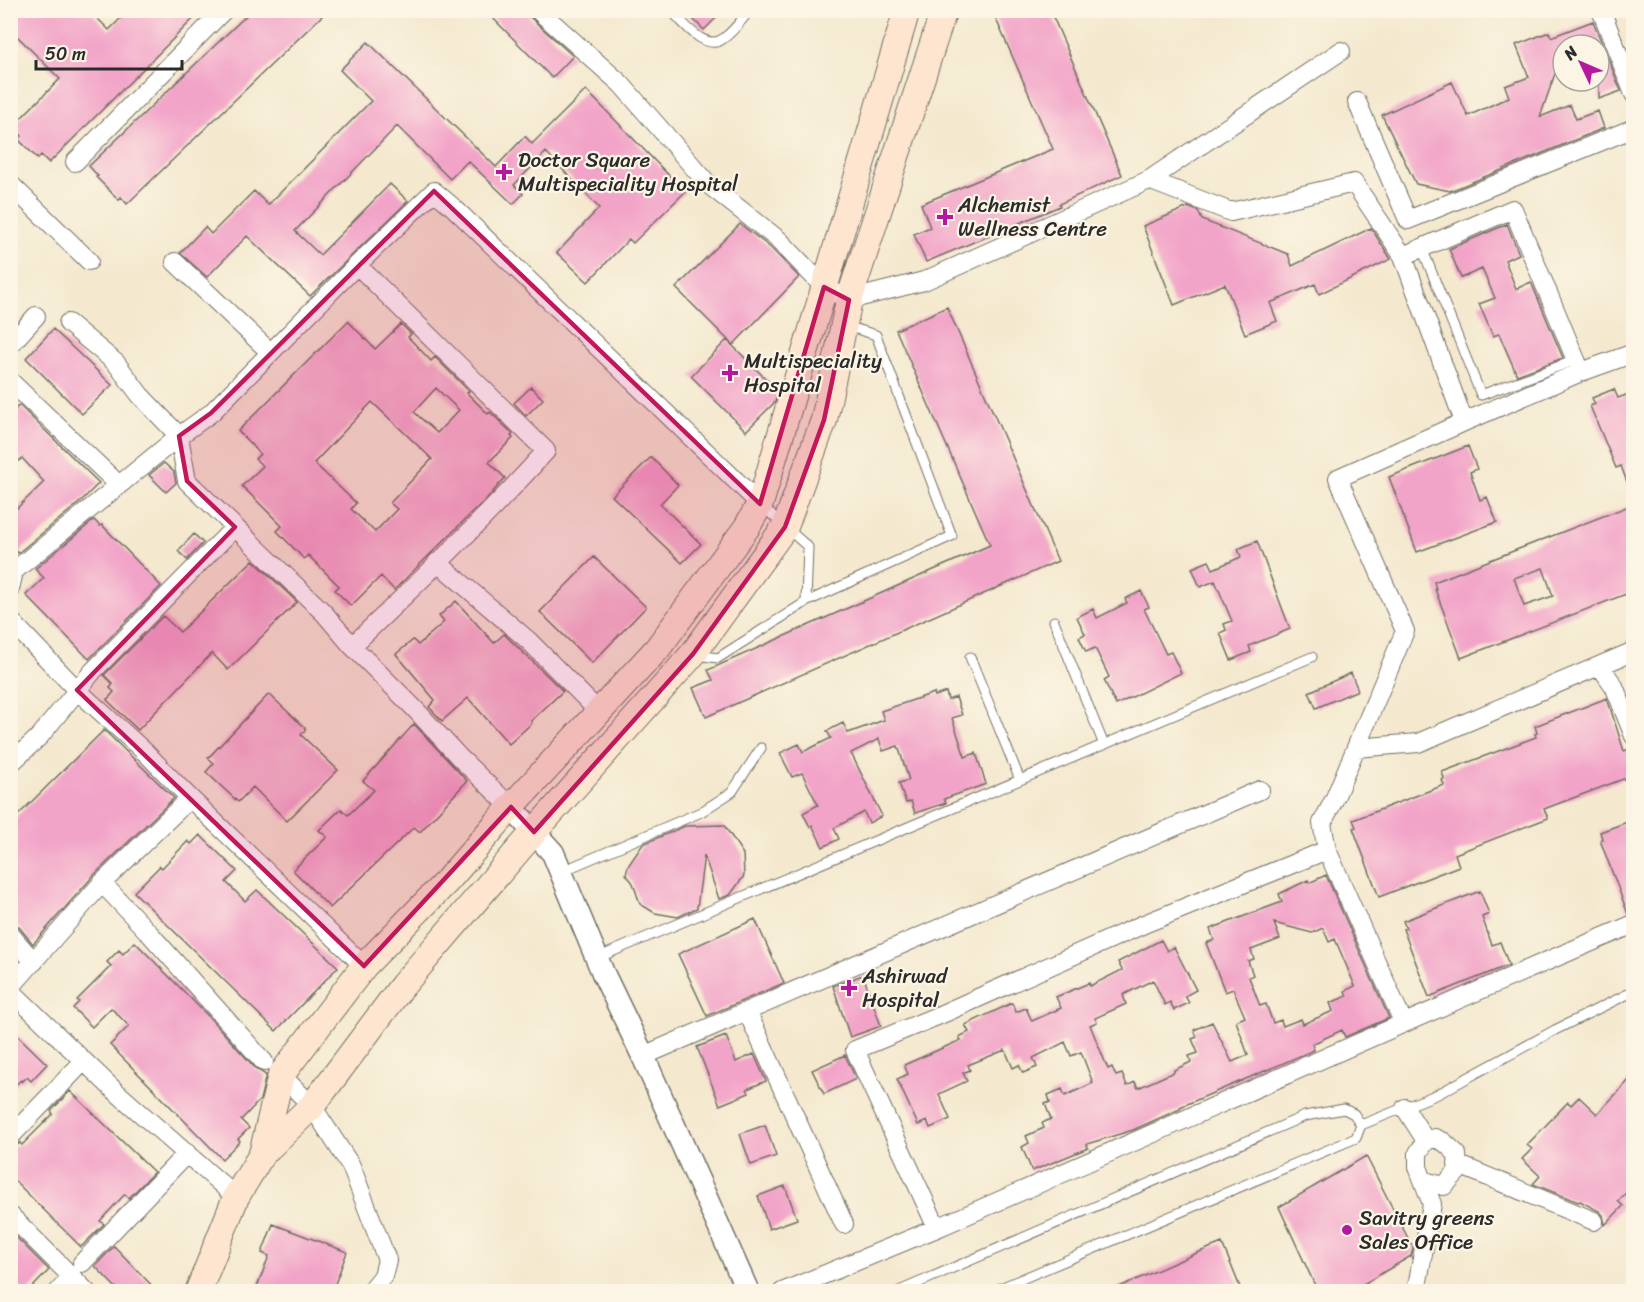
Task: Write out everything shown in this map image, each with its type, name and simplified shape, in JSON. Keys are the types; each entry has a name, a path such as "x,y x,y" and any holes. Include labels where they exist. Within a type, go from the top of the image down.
{"main road":[{"path":"262,1154 273,1068 364,966 448,880 511,807 657,649 747,527 760,504 907,10"},
{"path":"198,1292 236,1197 262,1154 312,1106 403,985 534,832 693,654 785,526 824,420 849,300 943,11"}],"street":[{"path":"75,162 224,10"},
{"path":"538,10 621,84 709,185 779,240 824,287 849,300 924,281 1149,180 1341,51"},
{"path":"1601,10 1626,56 1634,94"},
{"path":"1357,102 1408,220 1634,129"},
{"path":"1149,180 1232,212 1354,183 1402,256 1464,422"},
{"path":"10,184 89,261"},
{"path":"12,576 119,485 211,413 357,265 434,191 760,504"},
{"path":"1402,256 1513,209 1578,366"},
{"path":"175,262 270,352"},
{"path":"352,646 437,562 466,537 546,451 357,265"},
{"path":"10,345 36,316"},
{"path":"68,323 116,363 140,395 179,436 187,481 324,613 352,646 460,758 511,807 553,853 597,958 748,1292"},
{"path":"1403,1022 1327,850 1322,823 1334,801 1405,631 1338,478 1464,422 1578,366 1634,353"},
{"path":"10,381 119,485"},
{"path":"13,756 40,736 93,671 235,527"},
{"path":"437,562 529,641 600,712"},
{"path":"10,620 78,690 146,753 364,966"},
{"path":"1356,748 1418,743 1634,651"},
{"path":"1600,666 1614,686 1634,736"},
{"path":"643,1056 1260,790"},
{"path":"190,798 102,883 10,989 114,1090 236,1197"},
{"path":"937,1228 855,1050 1144,924 1327,850"},
{"path":"102,883 273,1068 312,1106 351,1166 387,1260 383,1276 370,1292"},
{"path":"782,1292 1148,1137 1403,1022 1634,924"},
{"path":"10,934 34,962"},
{"path":"747,1011 844,1224"},
{"path":"10,1137 84,1061"},
{"path":"1406,1107 1426,1141"},
{"path":"1416,1292 1432,1204 1418,1167 1418,1153 1426,1141 1435,1138 1444,1142 1457,1154 1458,1171 1444,1186 1424,1180"},
{"path":"58,1292 187,1154"},
{"path":"1457,1164 1594,1221"},
{"path":"10,1215 77,1270 87,1292"}],"lane":[{"path":"671,10 703,40 714,43 723,39 750,10"},
{"path":"1422,248 1481,395 1578,366"},
{"path":"693,654 718,658 806,602 952,536 876,334 844,325"},
{"path":"760,504 808,547 806,602"},
{"path":"1054,621 1104,745"},
{"path":"970,657 1020,780"},
{"path":"597,958 1312,657"},
{"path":"560,872 701,812 732,792 761,748"},
{"path":"991,1292 1356,1138 1361,1125 1438,1094 1555,1030 1634,991"},
{"path":"897,1292 1305,1116 1344,1108 1354,1113 1361,1125"}],"highlighted area":[{"path":"434,191 760,504 824,287 849,300 824,420 785,527 693,654 534,832 511,807 364,966 77,690 235,527 187,481 179,436 211,413"}],"building":[{"path":"22,10 89,10 109,30 129,10 202,10 49,163 41,155 38,159 18,139 22,136 13,126 60,79 10,29 10,22"},
{"path":"252,10 328,10 127,204 121,197 119,200 96,177 98,176 89,166"},
{"path":"485,10 527,10 531,18 573,56 552,78"},
{"path":"684,10 724,10 704,30"},
{"path":"992,10 1050,10 1122,175 1059,204 1060,206 926,262 914,234 930,227 921,204 1053,149"},
{"path":"1593,21 1598,33 1562,33"},
{"path":"1549,32 1551,37 1551,85 1540,117 1570,105 1576,119 1598,111 1604,128 1450,191 1416,184 1382,115 1452,82 1468,116 1509,97 1505,86 1529,77 1516,45"},
{"path":"368,42 496,167 525,136 532,144 586,90 685,192 633,243 629,239 588,282 557,253 599,208 546,152 514,185 523,194 513,204 468,161 450,179 397,126 295,231 320,255 390,184 408,201 310,296 247,236 207,277 180,253 205,227 211,234 254,191 268,205 371,101 340,70"},
{"path":"1611,66 1621,91 1599,99 1599,93 1611,93"},
{"path":"1188,207 1198,211 1202,220 1288,254 1292,266 1371,228 1391,259 1319,294 1315,284 1270,303 1277,321 1245,334 1225,284 1174,305 1143,226"},
{"path":"740,224 771,248 799,277 733,345 676,288"},
{"path":"1507,224 1519,254 1505,260 1516,289 1531,282 1563,358 1517,375 1499,334 1493,336 1479,304 1495,298 1482,269 1461,278 1449,249"},
{"path":"947,307 1058,561 706,717 693,688 713,680 708,670 990,545 896,330"},
{"path":"348,321 375,349 401,324 411,334 408,337 431,361 435,357 488,414 490,412 513,434 511,436 513,438 489,462 505,478 491,494 394,590 381,576 351,606 335,590 339,586 308,555 304,559 277,531 282,526 242,486 263,466 255,459 260,454 238,431","holes":["436,388 459,410 437,433 414,412","372,402 432,459 390,503 397,509 375,532 351,509 356,503 314,463"]},
{"path":"53,329 112,385 82,414 26,358"},
{"path":"727,340 778,391 775,402 746,431 691,376"},
{"path":"531,387 543,399 526,416 514,403"},
{"path":"1614,389 1618,398 1634,392 1632,495 1621,466 1616,468 1590,406 1595,404 1592,398"},
{"path":"19,405 99,483 79,503 18,553 10,545 10,515 44,482 22,458 19,461 10,452 10,414"},
{"path":"1468,446 1477,469 1470,472 1480,500 1487,497 1497,522 1417,552 1389,477"},
{"path":"651,457 678,485 660,504 701,544 682,563 612,496"},
{"path":"164,463 174,472 176,483 166,492 149,475"},
{"path":"1634,504 1634,591 1461,658 1434,582","holes":["1543,568 1553,596 1524,606 1514,578"]},
{"path":"94,520 100,526 102,525 161,586 89,659 26,595 44,578 35,569"},
{"path":"194,534 203,543 187,560 178,551"},
{"path":"1257,541 1290,629 1249,646 1251,652 1231,660 1220,633 1226,630 1224,624 1232,621 1215,581 1200,587 1192,568 1209,561 1213,569 1241,557 1238,549"},
{"path":"594,557 646,607 592,663 540,612"},
{"path":"253,560 297,602 228,670 212,653 138,730 107,700 114,692 110,688 113,684 104,675 163,616 180,632"},
{"path":"1141,591 1149,607 1144,609 1166,654 1171,652 1181,673 1116,705 1104,680 1109,677 1095,648 1086,652 1079,637 1085,634 1077,617 1093,609 1097,618 1127,603 1125,599"},
{"path":"456,601 494,643 504,634 563,691 509,744 468,698 442,721 429,707 435,700 396,654 413,640 418,645 444,622 439,616"},
{"path":"1351,673 1358,690 1316,708 1309,692"},
{"path":"946,692 948,700 956,697 962,715 952,718 965,757 976,753 986,784 944,799 946,803 915,813 911,801 906,803 899,783 909,780 898,746 883,751 879,739 851,753 882,816 869,823 864,812 834,828 839,839 823,847 803,813 818,805 802,773 792,777 780,753 799,744 803,752 831,738 827,731 843,723 848,733 884,720 881,711 934,693 935,696"},
{"path":"269,694 306,729 301,735 338,770 287,821 253,787 238,802 206,772 214,763 208,758"},
{"path":"1607,698 1624,751 1634,747 1634,775 1544,809 1548,818 1455,854 1459,866 1379,897 1353,828 1356,827 1353,820 1444,785 1442,772 1536,737 1535,726"},
{"path":"414,724 467,781 420,832 414,827 330,908 293,870 327,837 319,830 341,809 348,815 374,790 363,781"},
{"path":"104,730 174,798 94,875 33,944 18,926 10,923 10,823"},
{"path":"1630,821 1634,831 1634,913 1628,914 1600,840 1602,839 1600,832"},
{"path":"724,825 743,854 744,876 730,895 719,899 704,855 697,908 678,917 655,913 640,904 633,883 626,874 628,866 643,844 685,826"},
{"path":"200,835 237,871 226,882 245,901 257,890 338,967 276,1031 134,892 188,841 191,844"},
{"path":"1326,875 1389,1018 1345,1037 1342,1030 1312,1044 1314,1050 1180,1107 1133,1130 1087,1144 1088,1148 1032,1171 1022,1147 1029,1143 1026,1136 1044,1128 1042,1123 1051,1119 1045,1104 1050,1102 1048,1095 1062,1089 1065,1096 1093,1083 1081,1052 1071,1056 1065,1042 1033,1058 1037,1067 1023,1073 1019,1065 1013,1068 1005,1050 968,1065 970,1070 963,1073 967,1081 939,1094 950,1119 930,1128 927,1121 918,1125 897,1079 908,1074 904,1065 961,1040 959,1037 969,1032 965,1025 1012,1003 1016,1012 1026,1008 1032,1021 1061,1008 1056,997 1089,983 1090,986 1122,970 1118,962 1161,940 1167,951 1174,947 1196,990 1185,996 1189,1003 1174,1010 1170,1002 1165,1005 1153,980 1123,995 1126,1004 1095,1018 1097,1022 1090,1025 1108,1069 1112,1067 1116,1076 1122,1074 1127,1086 1135,1082 1138,1088 1174,1072 1191,1062 1189,1056 1198,1053 1192,1039 1197,1037 1194,1030 1212,1022 1232,1062 1248,1055 1236,1021 1245,1017 1233,989 1225,992 1206,943 1214,940 1210,929 1282,902 1279,894 1308,880 1309,883","holes":["1274,923 1312,933 1323,928 1329,942 1335,939 1355,986 1345,991 1347,996 1330,1003 1333,1011 1303,1024 1301,1019 1283,1026 1281,1020 1273,1023 1266,1004 1260,1006 1249,977 1253,975 1248,961 1254,959 1251,950 1280,939"]},
{"path":"1480,891 1489,914 1482,917 1492,945 1500,942 1509,965 1429,997 1403,929 1406,928 1403,921"},
{"path":"755,919 784,983 707,1016 678,954"},
{"path":"135,942 209,1017 256,1069 266,1075 260,1100 241,1120 249,1128 222,1159 110,1045 129,1026 111,1008 92,1027 73,1008 79,1002 77,1000 111,966 107,962 119,950 123,954"},
{"path":"863,975 881,1026 850,1037 833,986"},
{"path":"10,1028 47,1064 31,1081 27,1077 10,1090"},
{"path":"726,1036 736,1062 754,1054 766,1081 747,1089 749,1093 720,1105 697,1047"},
{"path":"845,1055 856,1079 824,1094 812,1070"},
{"path":"1634,1075 1634,1185 1618,1201 1623,1206 1605,1225 1603,1215 1599,1211 1580,1201 1533,1184 1540,1176 1522,1159 1532,1149 1527,1145 1568,1102 1571,1105 1579,1097 1597,1114"},
{"path":"70,1091 154,1172 129,1198 125,1194 100,1221 104,1224 81,1247 10,1176 10,1149 20,1143 22,1145 53,1114 51,1111"},
{"path":"765,1125 776,1156 751,1165 740,1134"},
{"name":"Savitry greens Sales Office","path":"1366,1156 1413,1248 1411,1256 1350,1292 1318,1292 1279,1207"},
{"path":"785,1186 797,1219 769,1229 758,1196"},
{"path":"273,1224 347,1252 332,1292 255,1292 269,1256 262,1253"},
{"path":"10,1231 49,1270 28,1292 10,1292"},
{"path":"1222,1243 1242,1292 1108,1292 1197,1253"},
{"path":"114,1246 158,1292 120,1292 95,1266"}],"place":[{"name":"Doctor Square Multispeciality Hospital","path":"504,172"},
{"name":"Alchemist Wellness Centre","path":"945,217"},
{"name":"Multispeciality Hospital","path":"730,373"},
{"name":"Ashirwad Hospital","path":"849,988"},
{"name":"Savitry greens Sales Office","path":"1347,1230"}]}
